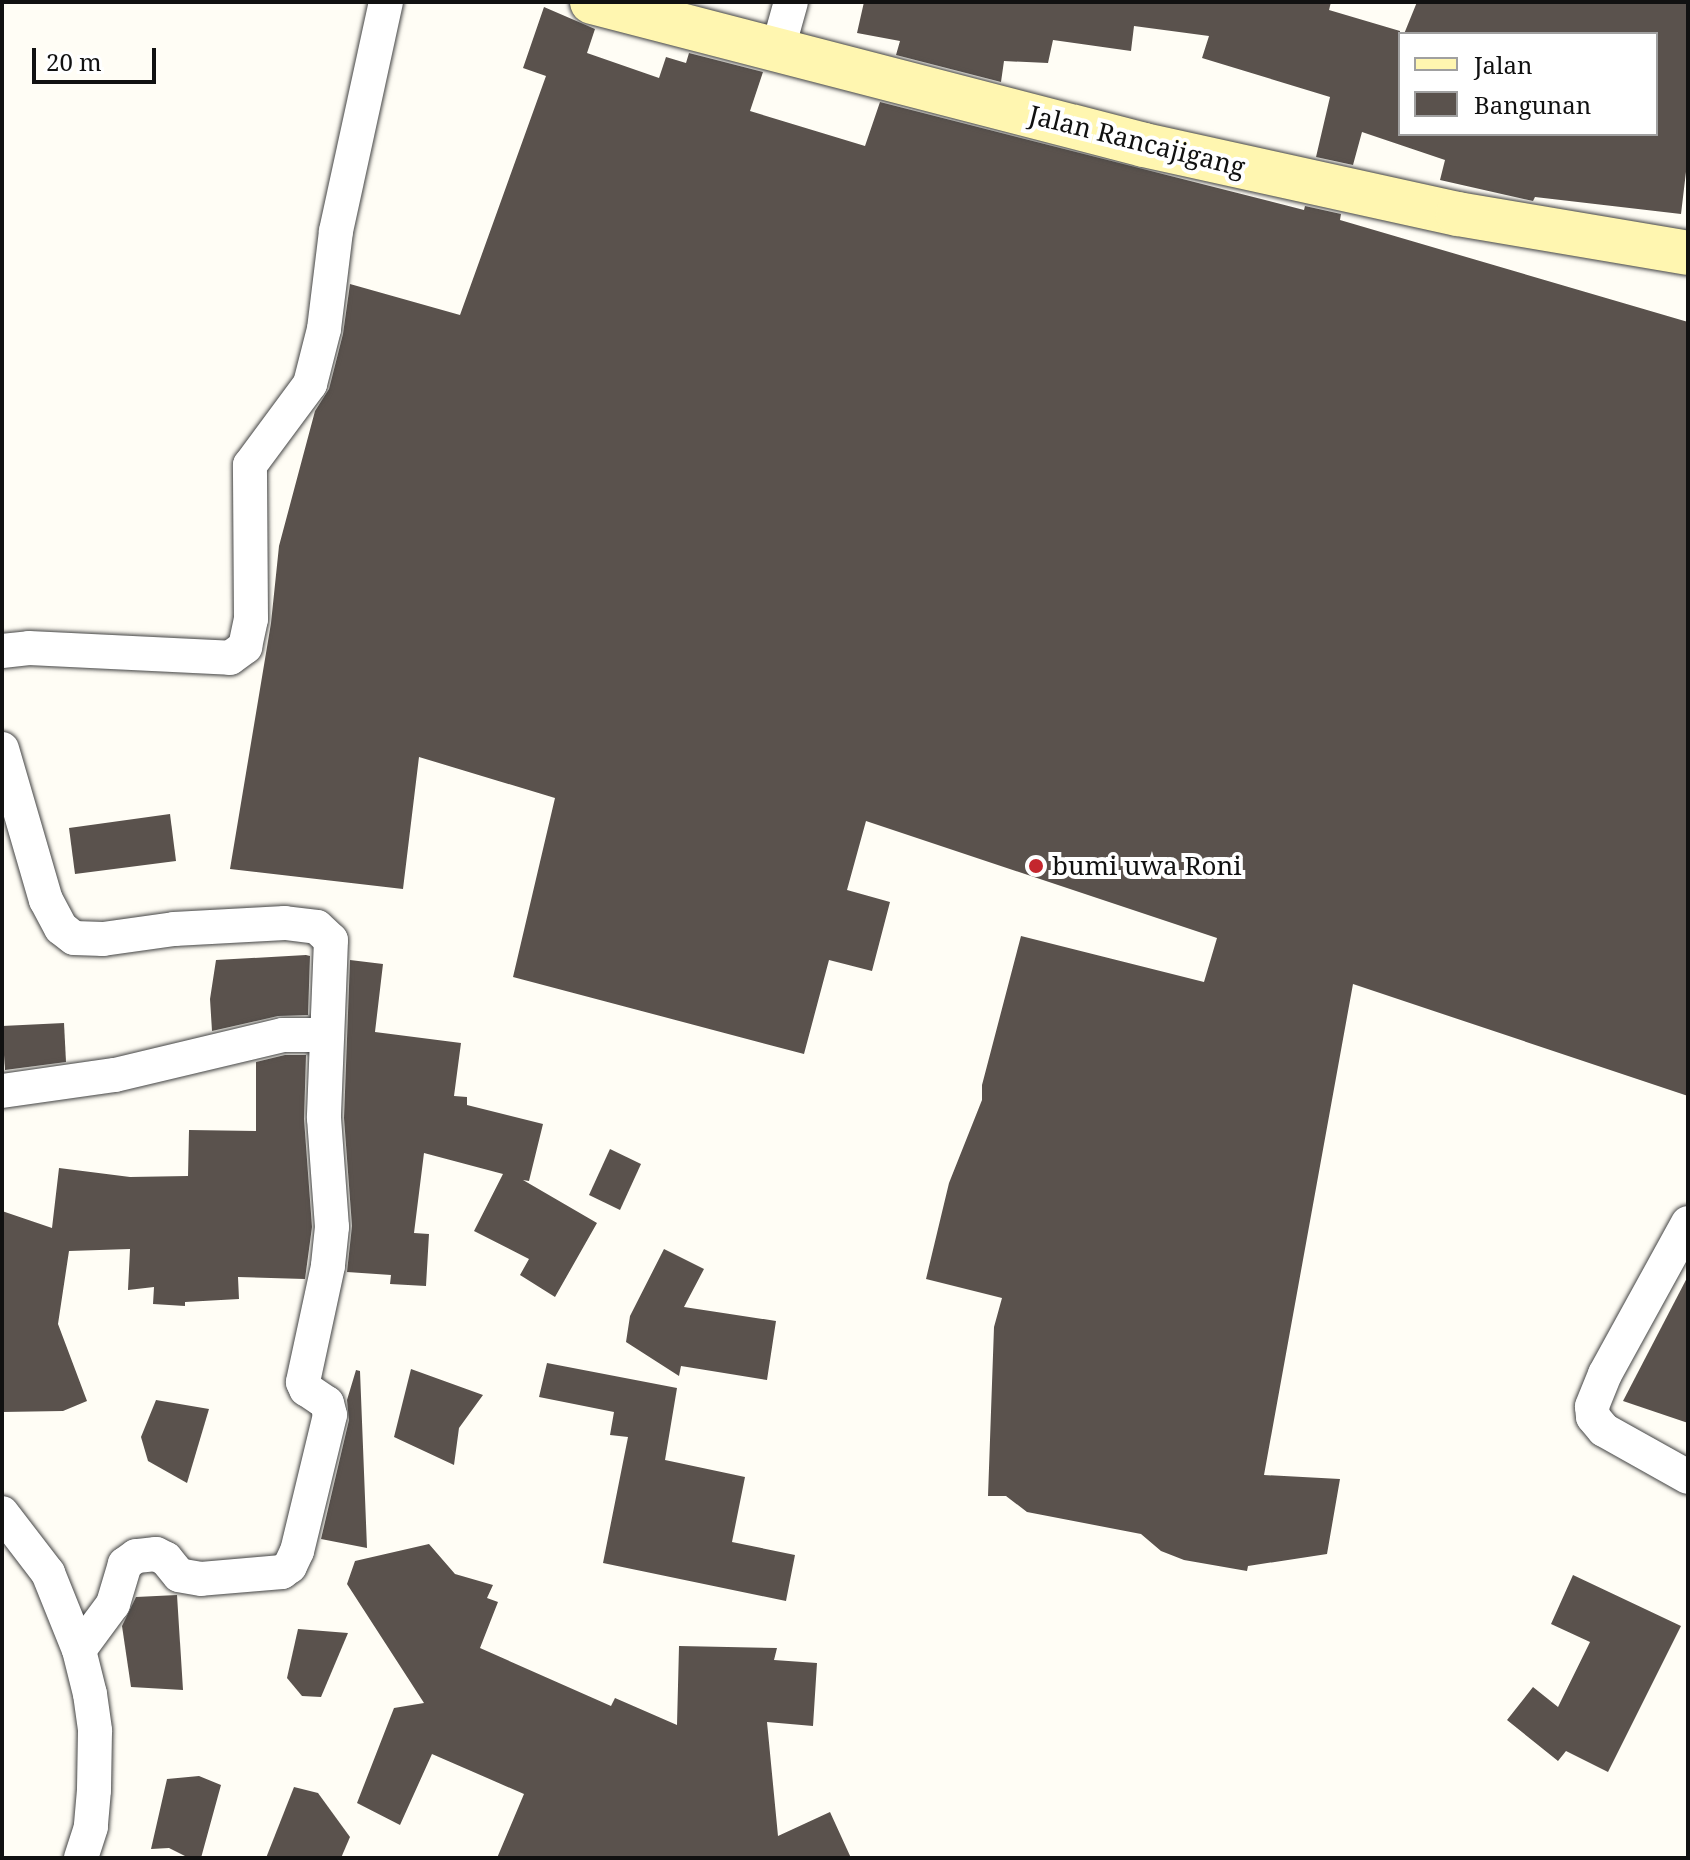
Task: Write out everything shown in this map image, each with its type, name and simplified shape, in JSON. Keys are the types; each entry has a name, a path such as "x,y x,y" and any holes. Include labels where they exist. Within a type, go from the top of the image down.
{"main road":[{"name":"Jalan Rancajigang","path":"592,2 1144,145 1458,214 1688,253"}],"street":[{"path":"2,651 29,648 230,658 242,653 251,619 250,465 310,384 324,329 339,217 386,2"},
{"path":"777,52 791,2"},
{"path":"2,749 46,900 61,928 74,938 103,939 174,929 285,923 317,927 331,940 324,1118 332,1227 328,1266 303,1382 306,1389 327,1403 330,1415 297,1551 290,1566 282,1572 201,1579 185,1578 166,1559 156,1554 136,1556 125,1564 113,1604 79,1650"},
{"path":"2,1091 115,1075 283,1035 326,1035"},
{"path":"1688,1223 1605,1374 1592,1407 1593,1417 1604,1430 1688,1477"},
{"path":"2,1513 48,1573 79,1650 95,1731 93,1810 81,1858"}],"building":[{"path":"864,2 1331,2 1329,10 1400,31 1398,136 1658,136 1658,32 1405,32 1417,2 1688,2 1688,155 1681,214 1535,197 1533,201 1440,180 1445,160 1362,132 1353,165 1316,157 1330,97 1202,58 1209,36 1134,26 1131,51 1053,40 1048,63 1004,61 1001,82 896,55 900,41 857,33"},
{"path":"544,7 595,29 587,53 659,78 666,57 686,63 689,53 763,72 750,111 865,146 880,102 1304,210 1305,206 1341,214 1340,220 1688,322 1688,1096 1353,984 1264,1475 1340,1479 1327,1554 1248,1566 1247,1571 1184,1560 1161,1551 1141,1534 1027,1512 1006,1496 988,1496 994,1327 1002,1298 926,1279 949,1183 982,1100 982,1085 1021,936 1204,982 1217,938 866,821 847,890 890,902 872,971 829,960 804,1054 513,977 555,798 419,757 403,889 230,869 271,623 279,546 315,411 329,389 343,334 350,284 460,315 546,76 523,68"},
{"path":"170,814 176,861 75,874 69,828"},
{"path":"310,956 308,1015 278,1016 212,1031 210,999 216,960"},
{"path":"350,960 383,964 375,1032 461,1043 454,1096 467,1097 467,1105 543,1124 529,1181 523,1180 597,1223 555,1297 520,1275 529,1259 474,1231 503,1174 424,1153 414,1233 429,1234 426,1286 390,1284 391,1275 347,1272 352,1226 344,1118"},
{"path":"64,1023 66,1062 5,1070 2,1026"},
{"path":"285,1055 306,1055 304,1119 312,1227 305,1279 238,1277 239,1299 185,1302 185,1306 153,1304 154,1287 128,1290 130,1249 69,1251 58,1324 87,1401 63,1411 2,1412 2,1211 52,1228 59,1168 130,1177 188,1176 189,1130 256,1131 256,1062"},
{"path":"610,1149 641,1164 620,1210 589,1195"},
{"path":"664,1249 704,1269 684,1307 776,1321 767,1380 681,1366 679,1376 626,1342 630,1316"},
{"path":"1688,1276 1688,1423 1623,1401"},
{"path":"547,1363 677,1388 665,1460 745,1477 732,1542 795,1555 786,1601 603,1563 628,1437 610,1435 614,1412 539,1397"},
{"path":"411,1369 483,1395 459,1428 454,1465 394,1437"},
{"path":"356,1370 360,1371 367,1548 321,1539 349,1420 347,1400"},
{"path":"156,1400 209,1409 187,1483 148,1461 141,1437"},
{"path":"429,1544 455,1574 493,1585 487,1598 498,1602 480,1648 611,1706 615,1698 677,1725 679,1646 777,1648 774,1660 817,1663 813,1726 767,1722 778,1836 830,1812 851,1858 497,1858 524,1794 432,1754 400,1825 357,1803 394,1708 424,1703 347,1584 355,1561"},
{"path":"1573,1575 1681,1626 1608,1772 1566,1751 1558,1761 1507,1720 1533,1687 1558,1707 1590,1642 1551,1624"},
{"path":"177,1595 183,1690 131,1687 122,1626 136,1597"},
{"path":"298,1629 348,1633 321,1697 302,1696 287,1678"},
{"path":"199,1776 221,1785 201,1858 189,1858 169,1848 151,1849 167,1779"},
{"path":"294,1787 318,1793 350,1837 341,1858 266,1858"}],"place":[{"name":"bumi uwa Roni","path":"1036,866"}]}
